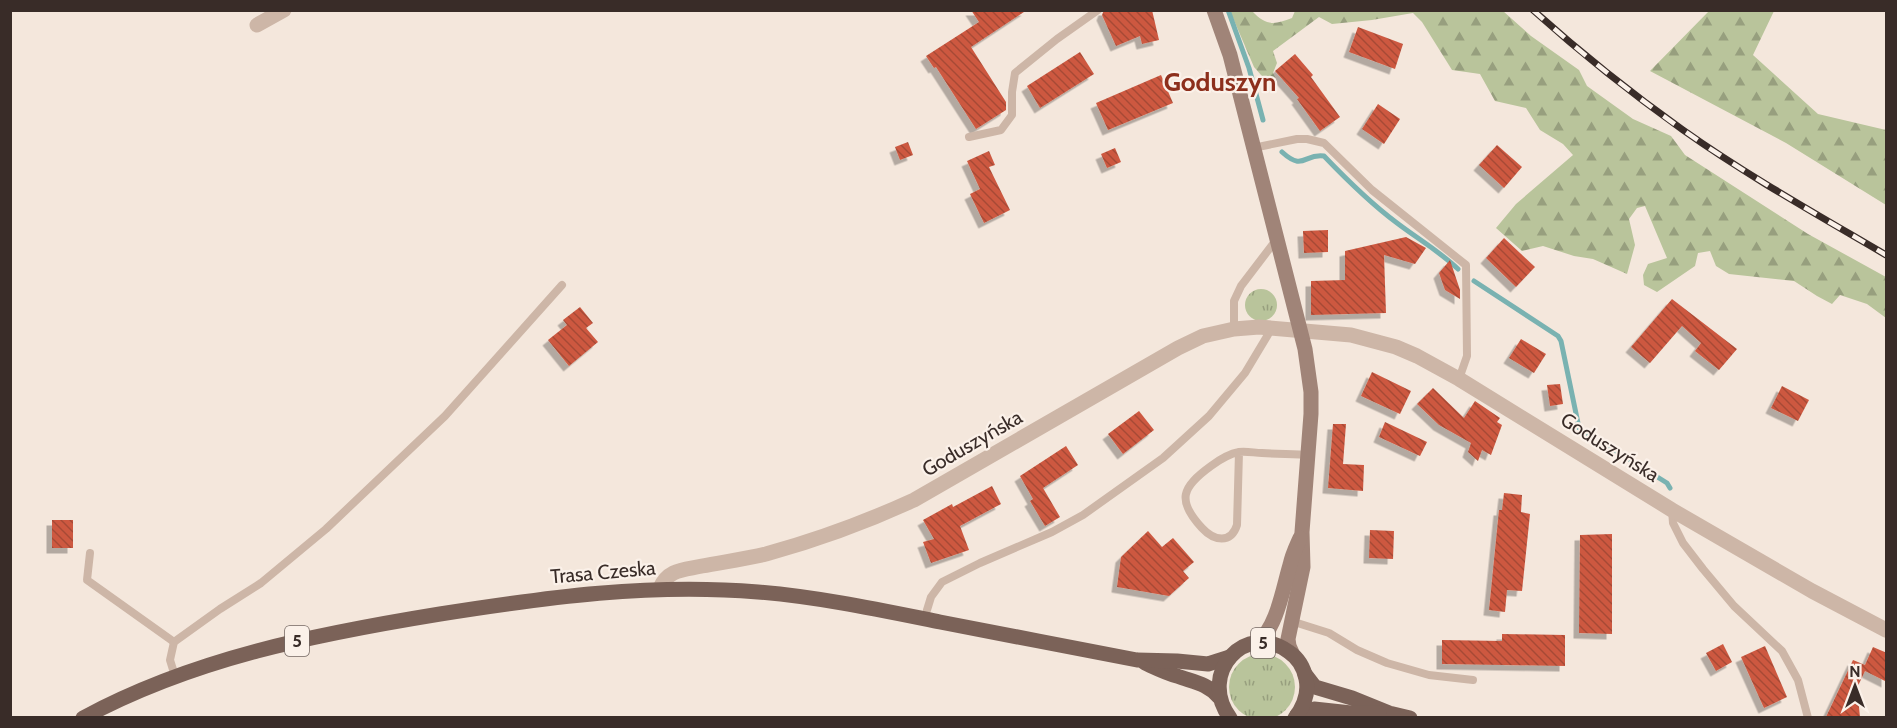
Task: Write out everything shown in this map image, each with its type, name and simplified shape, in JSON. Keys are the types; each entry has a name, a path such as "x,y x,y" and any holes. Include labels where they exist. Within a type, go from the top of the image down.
{"main road":[{"name":"Trasa Czeska","path":"83,717 175,676 246,653 320,635 541,598 660,588 734,590 813,598 1137,660 1177,660 1208,664 1230,657"},
{"name":"5","path":"1230,717 1219,697 1220,676 1230,657 1242,648 1257,643 1280,646 1293,655 1315,687 1352,698 1389,713"},
{"name":"Trasa Czeska","path":"1137,660 1202,684 1214,690 1219,697"},
{"name":"5","path":"1296,716 1306,696 1305,674"},
{"name":"5","path":"1296,716 1314,709 1351,713 1389,713 1410,717"}],"street":[{"path":"257,25 284,10"},
{"path":"1214,10 1230,55 1309,369 1311,392 1309,455 1302,532 1303,567 1288,639 1293,655"},
{"name":"Goduszyńska","path":"660,588 664,579 678,571 764,554 827,536 876,518 923,495 1178,348 1203,336 1234,329 1259,327 1340,334 1374,340 1416,356 1459,379 1672,510 1812,591 1887,630"},
{"path":"1257,643 1267,633 1302,532"},
{"path":"1373,717 1389,713"}],"lane":[{"path":"969,137 1001,130 1012,115 1011,92 1015,73 1098,10"},
{"path":"1253,148 1298,139 1324,143 1372,190 1466,265 1467,356 1459,379"},
{"path":"1234,329 1234,301 1241,286 1276,240"},
{"path":"175,676 170,660 174,642 261,583 326,530 445,416 562,285"},
{"path":"927,610 931,597 942,582 1052,532 1083,515 1163,458 1209,416 1245,373 1272,328"},
{"path":"1239,452 1238,525 1234,534 1226,539 1216,538 1206,533 1192,518 1186,505 1185,493 1190,483 1202,472 1223,457 1239,452 1309,455"},
{"path":"1672,510 1673,523 1683,543 1703,569 1734,606 1782,651 1797,680 1808,717"},
{"path":"90,554 87,580 174,642"},
{"path":"1291,621 1329,633 1357,650 1387,663 1429,675 1473,680"}],"green space":[{"path":"1230,11 1252,11 1266,22 1275,23 1292,18 1295,11 1503,11 1531,36 1579,70 1587,86 1633,119 1671,136 1685,155 1808,234 1886,277 1886,318 1867,304 1840,295 1832,304 1794,281 1729,274 1716,266 1710,251 1698,253 1695,266 1657,292 1644,285 1643,275 1648,264 1667,258 1645,206 1637,208 1629,219 1635,245 1627,274 1593,259 1574,256 1543,246 1522,251 1496,228 1516,204 1573,155 1563,144 1540,130 1526,108 1495,101 1480,74 1452,70 1422,22 1413,13 1332,24 1319,17 1273,51 1277,63 1273,73 1277,81 1268,83 1254,67"},
{"path":"1709,11 1774,11 1753,55 1818,114 1886,130 1886,205 1786,143 1650,71"},
{"path":"1261,289 1272,294 1277,305 1272,316 1261,321 1250,316 1245,305 1250,294"},
{"path":"1255,654 1269,654 1281,659 1290,668 1295,687 1293,700 1286,711 1269,720 1255,720 1243,715 1234,706 1229,694 1229,680 1234,668 1243,659"}],"building":[{"path":"971,10 1027,10 971,47 1006,102 1006,110 976,129 936,67 934,68 926,56 979,22"},
{"path":"1104,10 1152,10 1159,40 1142,44 1140,36 1116,46 1102,15"},
{"path":"1358,27 1403,44 1395,69 1349,52"},
{"path":"1080,52 1094,74 1040,108 1027,86"},
{"path":"1295,54 1313,75 1311,77 1340,117 1320,131 1297,99 1299,98 1275,71"},
{"path":"1161,75 1173,103 1108,130 1096,103"},
{"path":"1378,104 1400,119 1384,144 1362,129"},
{"path":"908,142 913,155 900,160 895,147"},
{"path":"1497,145 1522,167 1504,188 1479,165"},
{"path":"1115,148 1121,162 1107,168 1101,154"},
{"path":"989,151 995,165 989,167 1010,210 984,223 970,194 980,189 967,161"},
{"path":"1328,230 1328,252 1304,253 1303,231"},
{"path":"1406,237 1426,248 1415,264 1384,255 1386,313 1311,315 1311,281 1345,280 1345,251"},
{"path":"1504,238 1535,267 1516,287 1486,258"},
{"path":"1450,260 1460,290 1460,299 1445,290 1439,273"},
{"path":"1672,299 1737,349 1719,370 1695,351 1701,343 1682,326 1650,363 1631,347"},
{"path":"580,307 593,323 586,328 598,342 569,366 548,340 567,325 563,320"},
{"path":"1521,339 1546,354 1534,373 1509,358"},
{"path":"1372,372 1411,391 1400,414 1361,396"},
{"path":"1560,384 1563,404 1550,406 1547,385"},
{"path":"1782,386 1809,400 1798,421 1771,408"},
{"path":"1433,388 1464,418 1475,401 1500,418 1497,422 1502,425 1491,455 1482,450 1478,461 1468,452 1471,443 1439,425 1417,404"},
{"path":"1139,411 1154,430 1123,454 1108,434"},
{"path":"1385,422 1427,442 1420,456 1379,437"},
{"path":"1333,424 1346,424 1343,464 1364,465 1363,491 1328,488"},
{"path":"1066,446 1078,465 1043,488 1060,517 1045,526 1030,501 1033,499 1020,476"},
{"path":"992,486 1001,504 960,526 969,550 931,563 923,542 934,539 923,520"},
{"path":"1504,493 1522,495 1521,512 1530,514 1522,591 1507,590 1505,612 1489,610 1499,510 1502,510"},
{"path":"52,520 73,520 73,548 52,548"},
{"path":"1370,530 1394,531 1393,559 1369,558"},
{"path":"1148,531 1162,547 1173,538 1194,562 1183,571 1189,578 1169,596 1117,587 1121,557"},
{"path":"1612,534 1612,634 1579,633 1580,535"},
{"path":"1502,634 1565,635 1565,666 1442,664 1442,640 1502,641"},
{"path":"1723,644 1732,662 1716,671 1706,653"},
{"path":"1765,646 1787,697 1764,708 1741,657"},
{"path":"1873,647 1887,653 1887,682 1865,671 1857,688 1860,717 1826,717 1853,660 1865,665"}],"waterway":[{"path":"1228,10 1249,68 1263,120"},
{"path":"1282,152 1295,161 1324,156 1377,207 1458,269"},
{"path":"1474,281 1558,336 1561,341 1579,428 1667,483 1670,488"}],"railway":[{"path":"1533,10 1606,72 1683,130 1758,179 1886,255"}],"district":[{"name":"Goduszyn","path":"1220,82"}]}
